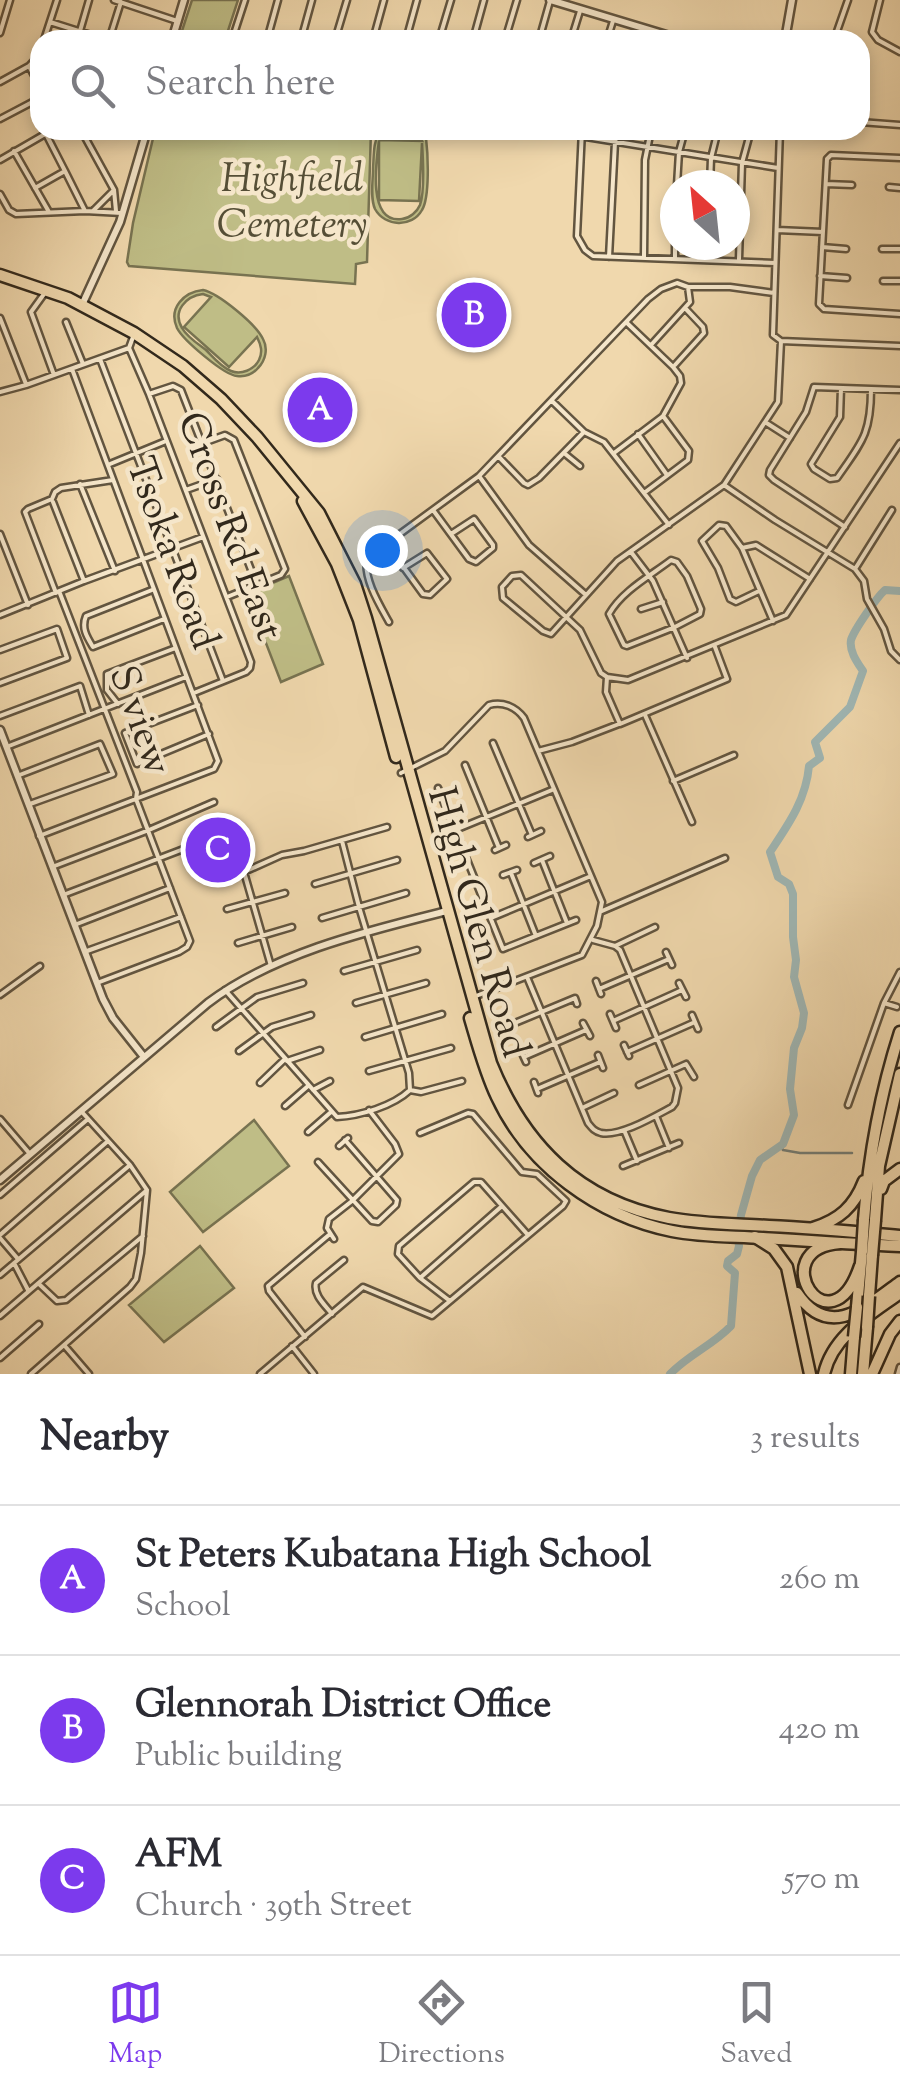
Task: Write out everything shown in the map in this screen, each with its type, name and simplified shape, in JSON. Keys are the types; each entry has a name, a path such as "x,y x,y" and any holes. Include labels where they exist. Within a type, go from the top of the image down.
{"main road":[{"name":"High Glen Road","path":"0,274 82,305 134,333 221,398 288,474 322,533 359,620 486,1070 506,1114 535,1155 584,1194 628,1218 674,1232 756,1231"},
{"name":"High Glen Road","path":"444,911 503,1092 530,1136 550,1159 630,1207 725,1230"},
{"path":"864,1374 869,1296 868,1170 884,1080 900,1032"},
{"path":"876,1204 879,1166 900,1074"},
{"path":"869,1220 884,1180 900,1169"},
{"path":"812,1228 847,1211 868,1170"},
{"path":"756,1231 812,1228 900,1236"},
{"path":"756,1231 840,1243 900,1246"},
{"path":"756,1231 788,1267 810,1374"},
{"path":"840,1243 827,1244 807,1258 803,1276 806,1289 816,1298 836,1301 850,1290 867,1254"},
{"path":"851,1374 860,1266"},
{"path":"793,1288 820,1316 842,1318 900,1282"},
{"path":"824,1374 846,1334 900,1293"},
{"path":"872,1374 900,1321"}],"street":[{"path":"0,34 10,0"},
{"path":"47,30 56,0"},
{"path":"80,30 89,0"},
{"path":"175,30 184,0"},
{"path":"235,30 245,0"},
{"path":"270,30 278,0"},
{"path":"304,30 312,0"},
{"path":"337,30 346,0"},
{"path":"375,30 384,0"},
{"path":"409,30 417,0"},
{"path":"442,30 451,0"},
{"path":"475,30 484,0"},
{"path":"508,30 517,0"},
{"path":"542,30 550,0 648,29"},
{"path":"786,30 792,0"},
{"path":"838,30 848,0"},
{"path":"880,0 872,32 878,40 900,52"},
{"path":"111,30 118,1 137,3 177,21"},
{"path":"573,30 577,5"},
{"path":"610,30 613,19"},
{"path":"50,22 77,30"},
{"path":"0,82 29,66"},
{"path":"0,120 30,104"},
{"path":"870,123 900,125"},
{"path":"0,160 35,140"},
{"path":"49,140 85,211"},
{"path":"86,140 114,190 119,213"},
{"path":"82,305 145,140"},
{"path":"581,140 577,236 585,250 593,256 660,258"},
{"path":"607,140 778,168"},
{"path":"644,257 648,140"},
{"path":"678,170 682,140"},
{"path":"711,170 716,140"},
{"path":"739,261 742,162 748,140"},
{"path":"779,140 772,332 781,341 900,346"},
{"path":"610,256 615,142"},
{"path":"14,151 50,214"},
{"path":"900,158 831,155 827,159 819,304 822,308 900,314"},
{"path":"35,188 64,171"},
{"path":"826,184 852,185"},
{"path":"889,187 900,188"},
{"path":"93,211 114,190"},
{"path":"0,194 16,214 119,213"},
{"path":"776,230 822,232"},
{"path":"822,247 846,249"},
{"path":"882,249 900,249"},
{"path":"708,260 776,264"},
{"path":"820,276 847,278"},
{"path":"883,281 900,281"},
{"path":"389,622 365,564 370,555 479,476 661,289 677,283 774,292"},
{"path":"651,345 691,300 688,287"},
{"path":"46,290 31,312 54,375"},
{"path":"673,367 704,334 685,308"},
{"path":"0,318 26,385"},
{"path":"66,322 84,365"},
{"path":"614,452 663,416 680,382 673,367 626,323"},
{"path":"0,392 128,348 134,333"},
{"path":"781,341 780,396 724,484 612,566 568,618 553,632 548,634 503,598 502,586 512,576 521,575 568,618 580,630 601,673 607,677 628,680 687,658 786,615 900,443"},
{"name":"Cross Rd East","path":"128,348 150,394 251,665 246,672 194,694"},
{"path":"100,359 223,681"},
{"name":"Tsoka Road","path":"72,369 218,762 214,769 136,799"},
{"path":"150,394 173,386 181,390 257,585"},
{"path":"841,387 840,417 812,464 830,480 837,478 867,432 871,388"},
{"path":"845,526 770,476 770,470 806,412 813,388 900,390"},
{"path":"552,400 584,432 614,452 669,525"},
{"path":"644,493 689,456 663,416"},
{"path":"764,422 790,438"},
{"path":"500,456 528,485 584,432"},
{"path":"638,434 667,475"},
{"path":"203,443 225,435 234,440 285,569 281,575 226,597"},
{"path":"109,465 166,441"},
{"path":"564,452 580,466"},
{"path":"479,476 530,545 586,595"},
{"path":"186,490 217,478"},
{"path":"84,581 52,500 60,488 113,480"},
{"path":"80,484 115,570"},
{"path":"724,484 855,568 891,651 900,660"},
{"name":"S view","path":"52,500 28,508 25,516 137,792 136,799 181,917"},
{"path":"433,510 472,561 493,548 474,519 452,534"},
{"path":"855,568 892,510"},
{"path":"760,591 736,602 730,599 702,539 722,524 726,526 742,548 773,622"},
{"path":"0,534 28,605"},
{"path":"0,615 203,537"},
{"path":"386,543 404,568 426,595 446,582 446,576 427,553 404,568"},
{"path":"742,548 756,545 810,580"},
{"path":"631,552 650,576 687,658"},
{"path":"671,560 677,562 687,576 700,614 675,628 624,645 610,611 620,598 650,576 671,560"},
{"path":"154,589 86,616 84,629 93,647 164,619"},
{"path":"641,609 663,602"},
{"path":"0,650 57,629 67,658 0,683"},
{"path":"538,751 645,715 727,679 714,645"},
{"path":"118,704 107,690 107,674 176,648"},
{"path":"6,748 186,677"},
{"path":"607,677 606,692 620,724"},
{"path":"0,716 80,686 89,714"},
{"path":"404,772 445,751 493,703 505,704 520,713 602,902 602,911 582,955 472,998"},
{"path":"198,706 125,733 137,764 209,734"},
{"path":"645,715 692,822"},
{"path":"0,730 97,983 113,1018 144,1057"},
{"path":"17,776 100,744 113,774 28,805"},
{"path":"493,744 530,836 541,831"},
{"path":"673,781 734,755"},
{"path":"465,765 497,849 506,845"},
{"path":"438,788 503,950 576,920"},
{"path":"454,830 554,789"},
{"path":"39,836 136,799"},
{"path":"52,867 214,802"},
{"path":"271,966 244,872 282,855 386,827"},
{"path":"225,990 331,1112 341,1118 399,1099 410,1090 406,1060 342,841"},
{"path":"64,895 194,845"},
{"path":"534,863 550,856"},
{"path":"602,911 725,858"},
{"path":"315,884 397,860"},
{"path":"542,860 567,923"},
{"path":"503,876 518,870"},
{"path":"511,873 536,936"},
{"path":"491,918 591,876"},
{"path":"74,925 170,888"},
{"path":"226,909 285,893"},
{"path":"322,919 406,894"},
{"path":"0,1180 225,990 271,966 444,911"},
{"path":"85,952 181,917 190,941 187,947 97,983"},
{"path":"615,946 657,930 652,920"},
{"path":"238,944 292,926"},
{"path":"527,977 588,1123 600,1133 624,1130 672,1107 678,1088 620,950 590,940"},
{"path":"344,971 417,950"},
{"path":"596,981 600,992 630,975 670,962 666,952"},
{"path":"0,995 40,966"},
{"path":"848,1105 884,1004 900,972"},
{"path":"356,1003 426,982"},
{"path":"679,982 686,997"},
{"path":"216,1027 257,997 303,983"},
{"path":"506,1015 511,1028 576,1001 572,990"},
{"path":"613,1021 682,990"},
{"path":"884,1004 897,1007"},
{"path":"364,1037 442,1014"},
{"path":"610,1014 616,1028"},
{"path":"692,1015 698,1029"},
{"path":"239,1052 272,1027 311,1016"},
{"path":"624,1045 628,1054 695,1022"},
{"path":"583,1023 590,1036"},
{"path":"520,1049 525,1060 586,1030"},
{"path":"369,1071 451,1048"},
{"path":"260,1082 286,1060 320,1050"},
{"path":"534,1082 538,1091 602,1065 598,1056"},
{"path":"639,1085 688,1064 694,1077"},
{"path":"285,1106 310,1088 330,1081"},
{"path":"410,1090 421,1092 462,1081"},
{"path":"582,1108 615,1097 611,1086"},
{"path":"30,1374 134,1283 141,1253 147,1190 81,1110"},
{"path":"305,1337 268,1286 332,1236 328,1219 399,1154 369,1110"},
{"path":"308,1132 331,1112"},
{"path":"260,1374 366,1286 432,1316 566,1200 537,1174 522,1172 473,1114 420,1132"},
{"path":"656,1116 668,1148"},
{"path":"0,1195 88,1119"},
{"path":"0,1120 30,1154"},
{"path":"624,1130 637,1161"},
{"path":"318,1162 374,1223 378,1222 396,1206 397,1200 346,1140 339,1146"},
{"path":"28,1290 0,1237 108,1141"},
{"path":"623,1166 678,1144"},
{"path":"0,1275 130,1165"},
{"path":"450,1302 398,1254 399,1246 474,1182 481,1182 528,1235"},
{"path":"0,1316 147,1190"},
{"path":"420,1278 502,1206"},
{"path":"38,1283 57,1301 66,1300 143,1236"},
{"path":"332,1314 315,1287 344,1260"},
{"path":"0,1358 40,1324"},
{"path":"64,1345 89,1374"},
{"path":"292,1346 314,1374"},
{"path":"40,1366 47,1374"},
{"path":"898,1374 900,1367"}],"green space":[{"name":"Highfield Cemetery","path":"192,0 238,0 228,30 182,30"},
{"name":"Highfield Cemetery","path":"153,140 371,140 367,262 356,264 355,284 129,266 133,223"},
{"path":"376,140 426,140 425,204 412,220 392,222 379,215 373,205","holes":["379,141 379,200 419,201 422,143 420,205 402,219 383,212 379,202 376,190"]},
{"path":"196,291 218,297 259,333 265,343 265,354 254,372 237,376 223,370 177,328 176,308","holes":["203,294 211,297 184,327 229,367 257,337 261,354 251,369 227,369 182,328 179,316 186,301"]},
{"path":"289,576 323,664 281,682 247,594"},
{"path":"254,1120 289,1166 203,1232 170,1192"},
{"path":"200,1246 234,1288 164,1342 129,1305"}],"waterway":[{"path":"670,1374 731,1326 735,1273 727,1266 737,1254 741,1215 752,1176 760,1160 783,1144 794,1115 790,1089 794,1048 804,1013 794,977 793,894 789,884 778,877 770,852 800,801 809,766 820,758 815,742 850,707 863,671 851,648 853,635 885,590 900,591"},
{"path":"780,1145 783,1150 800,1153 852,1153"}],"place":[{"name":"Glennorah District Office","path":"474,315"},
{"name":"St Peters Kubatana High School","path":"320,410"},
{"name":"AFM","path":"218,850"}]}
